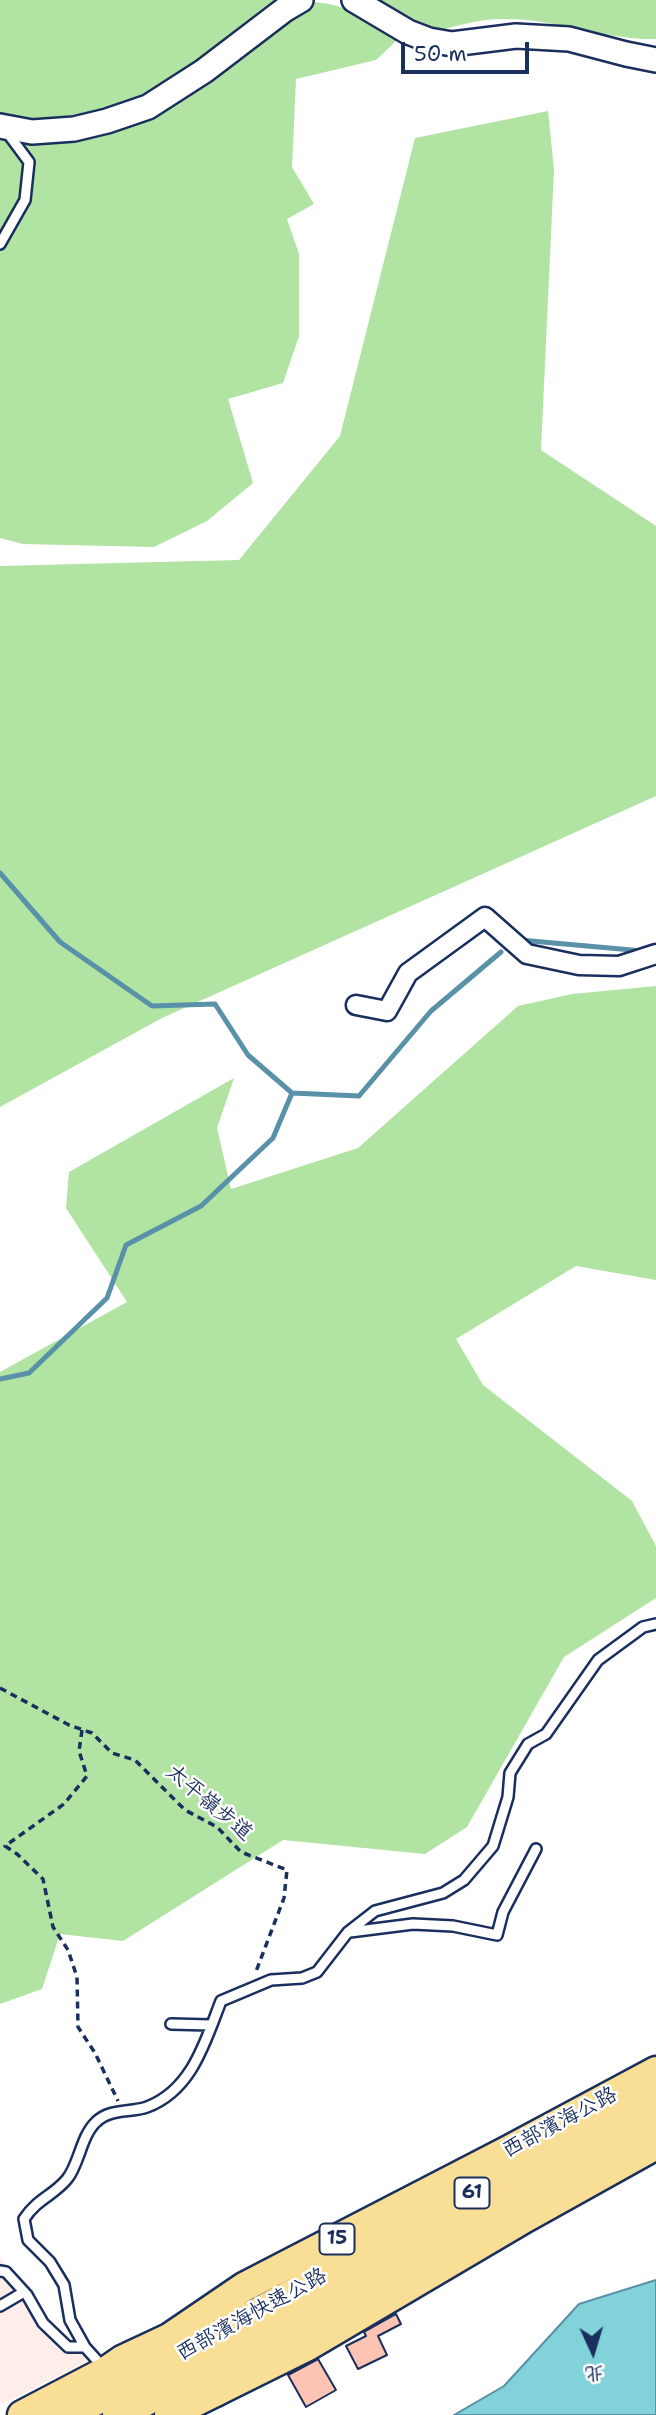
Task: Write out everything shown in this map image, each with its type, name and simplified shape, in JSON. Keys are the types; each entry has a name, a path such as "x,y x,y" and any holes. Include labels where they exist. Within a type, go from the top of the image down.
{"highway":[{"name":"西部濱海快速公路","path":"118,2415 293,2308 495,2194 656,2090"},
{"name":"西部濱海快速公路","path":"495,2194 656,2118"},
{"path":"169,2338 379,2230 495,2194"},
{"path":"215,2391 423,2262 495,2194"},
{"name":"西部濱海快速公路","path":"67,2415 293,2308"}],"main road":[{"name":"西部濱海公路","path":"22,2415 122,2360 169,2338 244,2287 656,2071"},
{"path":"169,2415 308,2346 525,2218 656,2145"}],"street":[{"path":"1,126 32,132 74,129 148,107 187,84 301,0"},
{"path":"354,0 380,11 408,32 429,40 452,44 516,36 569,39 656,60"},
{"path":"356,1005 387,1011 408,973 485,917 527,954 579,964 619,966 656,954"}],"lane":[{"path":"0,244 25,200 29,162 1,126"},
{"path":"106,2371 85,2347 70,2320 64,2285 50,2262 28,2241 24,2219 34,2204 55,2191 69,2177 96,2122 113,2112 145,2108 171,2095 198,2058 221,2001 271,1980 302,1978 317,1972 348,1932 375,1911 443,1893 464,1880 493,1846 508,1797 510,1773 528,1744 546,1734 598,1660 643,1627 656,1624"},
{"path":"348,1932 414,1924 453,1926 497,1935 503,1912 536,1849"},
{"path":"171,2024 211,2025"},
{"path":"0,2272 6,2272 24,2292 43,2323 68,2347 85,2347"},
{"path":"0,2306 24,2292"}],"path":[{"name":"太平嶺步道","path":"0,1688 92,1733 112,1753 135,1760 185,1810 218,1827 241,1852 287,1870 284,1898 249,1988"},
{"path":"82,1730 79,1751 87,1776 64,1804 5,1846 43,1879 53,1927 68,1950 77,1977 78,2027 100,2063 122,2111"}],"shaded area":[{"path":"0,2256 16,2282 88,2361 2,2404 0,2398"}],"green space":[{"path":"0,0 287,0 151,93 105,112 38,126 0,114"},
{"path":"366,0 656,0 656,39 617,36 519,19 481,21 424,34"},
{"path":"312,2 347,9 398,39 376,60 296,79 292,167 314,204 287,219 299,254 299,336 283,383 228,399 253,483 207,521 154,547 23,544 0,538 0,136 91,134"},
{"path":"548,111 554,170 541,450 656,526 656,796 162,1018 0,1107 0,566 239,560 340,436 415,138"},
{"path":"656,986 656,1280 576,1266 456,1339 483,1385 632,1501 656,1546 656,1598 564,1657 467,1827 425,1854 283,1840 123,1941 60,1934 42,1989 0,2004 0,1372 127,1302 66,1208 69,1172 234,1078 217,1128 231,1189 358,1148 518,1006 572,994"}],"water":[{"path":"656,2280 656,2415 454,2415 504,2386 579,2304"}],"building":[{"path":"396,2314 401,2324 378,2336 387,2355 358,2369 346,2346 366,2336 364,2332"},
{"path":"318,2359 336,2390 306,2407 288,2375"}],"waterway":[{"path":"0,873 60,942 152,1006 215,1004 248,1055 292,1093"},
{"path":"520,940 643,951"},
{"path":"0,1379 29,1373 107,1298 126,1245 201,1206 273,1138 292,1093 359,1096 431,1011 501,952"}]}
